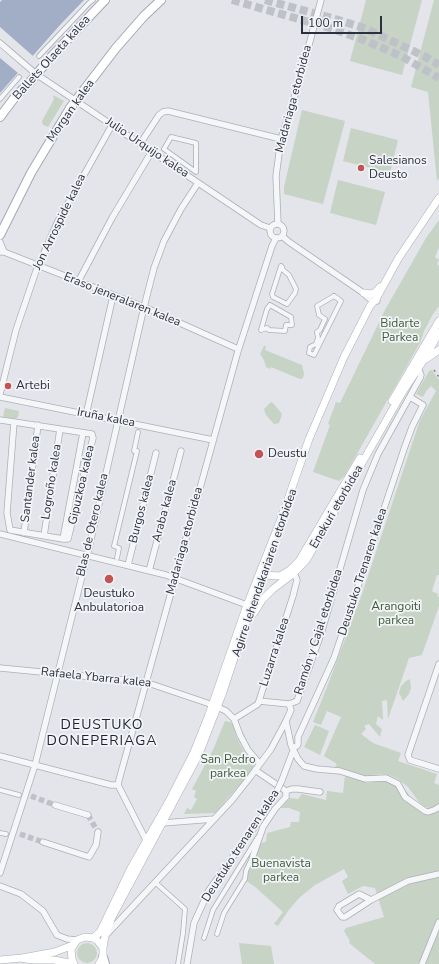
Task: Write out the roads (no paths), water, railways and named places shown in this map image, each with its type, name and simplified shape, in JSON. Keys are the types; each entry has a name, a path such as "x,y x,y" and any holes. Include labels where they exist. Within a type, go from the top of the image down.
{"main road":[{"name":"Ballets Olaeta kalea","path":"0,116 36,74 105,0"},
{"name":"Morgan kalea","path":"0,235 36,164 76,100 116,48 144,16 161,0"},
{"name":"Agirre lehendakariaren etorbidea","path":"93,938 100,932 116,897 146,840 189,763 215,706 240,642 319,420 357,337 389,274 439,198"},
{"name":"Agirre lehendakariaren etorbidea","path":"103,962 103,948 112,918 199,754 247,605 278,527 316,419 344,357 375,302 439,206"},
{"name":"Agirre lehendakariaren etorbidea","path":"366,295 376,292 389,274"},
{"path":"436,335 439,321"},
{"name":"Enekuri etorbidea","path":"264,575 280,576 290,570 299,561 350,476 422,349 436,335"},
{"name":"Enekuri etorbidea","path":"240,642 258,605 274,589 294,573 307,559 402,394 423,361 436,335"},
{"path":"418,368 418,363 422,355 422,349"},
{"name":"Enekuri etorbidea","path":"423,361 439,350"},
{"path":"256,583 264,575"},
{"path":"0,960 55,952 85,937 93,938 99,942 103,948"},
{"path":"74,964 70,954 75,943"},
{"path":"22,958 34,960 54,960 74,964"}],"street":[{"path":"39,56 93,0"},
{"name":"Madariaga etorbidea","path":"278,224 276,176 281,139 298,86 321,0"},
{"name":"Julio Urquijo kalea","path":"0,43 36,74 261,225 270,228"},
{"path":"0,99 20,77"},
{"path":"140,144 158,115 168,111 281,139"},
{"name":"Jon Arrospide kalea","path":"0,396 16,330 38,265 57,223 112,125"},
{"path":"171,137 196,143 196,172 164,149 171,137"},
{"path":"78,282 112,218 152,151"},
{"name":"Blas de Otero kalea","path":"0,873 17,833 28,796 87,555 154,268 164,242 181,209 198,183"},
{"path":"278,224 283,228 284,232 282,236 276,238 270,235 270,228 273,225 278,224"},
{"path":"282,236 375,302"},
{"name":"Madariaga etorbidea","path":"118,785 238,349 276,238"},
{"name":"Eraso jeneralaren kalea","path":"0,242 2,252 144,307 238,349"},
{"path":"281,266 289,275 296,289 295,293 287,304 273,297 272,294 281,266"},
{"path":"86,415 113,296"},
{"path":"334,296 341,301 314,355 310,352 310,348 316,344 318,338 316,332 320,330 326,319 319,315 317,306 334,296"},
{"path":"270,305 291,316 292,325 286,325 285,331 270,330 267,328 261,330 267,309 270,305"},
{"name":"Ramón y Cajal etorbidea","path":"106,936 232,800 271,749 286,721 290,710 289,704 297,701 305,682 366,484 378,454 420,378 421,375 418,368"},
{"name":"Iruña kalea","path":"0,396 86,415 118,420 213,440"},
{"name":"Deustuko Trenaren kalea","path":"292,750 298,744 298,737 334,658 404,449 412,427 423,405 410,397"},
{"path":"0,420 14,422"},
{"name":"Gipuzkoa kalea","path":"14,422 92,434 93,438 69,538 63,539 10,530 7,512 14,422"},
{"name":"Santander kalea","path":"24,533 38,425"},
{"name":"Logroño kalea","path":"44,536 60,429"},
{"path":"117,558 119,548 114,546 137,451 134,451 138,432"},
{"name":"Gipuzkoa kalea","path":"63,539 83,433"},
{"name":"Araba kalea","path":"149,571 181,451"},
{"name":"Burgos kalea","path":"128,565 156,453"},
{"path":"0,534 128,565 174,578 247,605"},
{"name":"Luzarra kalea","path":"234,719 258,704 293,596 297,580 294,573"},
{"name":"Rafaela Ybarra kalea","path":"0,668 146,682 226,710 234,719"},
{"path":"438,668 408,755 410,760 439,769"},
{"path":"259,701 289,704"},
{"path":"234,719 248,750 260,764"},
{"path":"286,721 292,750 304,766 316,769 345,772 364,779 386,778 398,784 406,798 425,811 428,812 439,807"},
{"name":"Deustuko trenaren kalea","path":"186,964 194,923 209,890 263,814 276,793 292,750"},
{"path":"0,756 111,785 118,785 146,840"},
{"path":"255,770 286,791"},
{"path":"286,791 298,789 320,792"},
{"path":"0,790 18,795"},
{"path":"217,934 224,913 245,879 251,854 263,827 286,797 286,791"},
{"path":"55,805 88,815"},
{"path":"263,814 271,816"},
{"path":"163,823 214,819"},
{"path":"0,832 6,834"},
{"path":"43,842 89,857 96,845 98,832"},
{"path":"204,938 213,910 251,854"},
{"path":"371,900 359,894 339,906 337,910 342,917 345,917 371,900 408,881 439,874"},
{"path":"157,884 185,909 178,964"},
{"path":"0,886 21,894 43,911 57,935 75,943"},
{"path":"422,964 439,922"}],"water":[{"path":"2,0 84,0 0,93 0,2"}],"tunnel":[{"path":"232,0 330,28 364,40 401,56 439,78"},
{"path":"265,0 364,28 424,56 439,65"},
{"path":"31,796 55,805"},
{"path":"88,815 98,832"},
{"path":"20,834 43,842"}],"railway":[{"path":"434,370 439,377"}],"place":[{"name":"Salesianos Deusto","path":"361,168"},
{"name":"Artebi","path":"8,386"},
{"name":"Deustu","path":"259,454"},
{"name":"Deustuko Anbulatorioa","path":"109,579"}],"district":[{"name":"DEUSTUKO DONEPERIAGA","path":"102,734"}],"park label":[{"name":"Bidarte Parkea","path":"400,331"},
{"name":"Arangoiti parkea","path":"396,614"},
{"name":"San Pedro parkea","path":"228,767"},
{"name":"Buenavista parkea","path":"281,871"}]}
